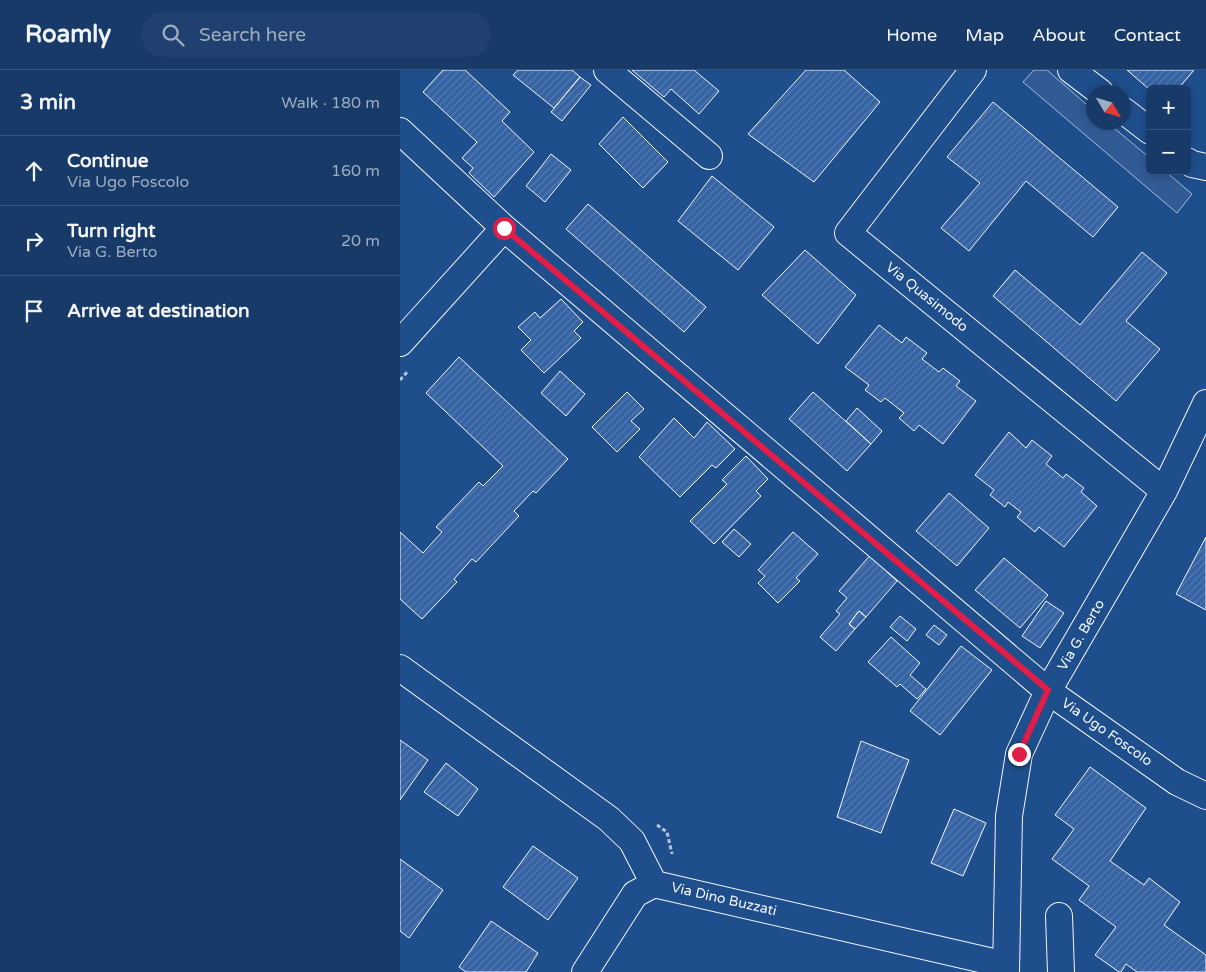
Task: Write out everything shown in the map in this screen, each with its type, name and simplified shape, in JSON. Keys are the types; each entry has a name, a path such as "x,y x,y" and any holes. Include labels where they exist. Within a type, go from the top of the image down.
{"street":[{"path":"606,70 709,156"},
{"name":"Via Quasimodo","path":"973,70 848,233 1164,491"},
{"path":"1071,70 1091,85"},
{"path":"1131,117 1148,130"},
{"name":"Via Ugo Foscolo","path":"400,131 504,228 1048,690 1177,782 1206,796"},
{"path":"1191,163 1206,167"},
{"path":"400,343 504,228"},
{"name":"Via G. Berto","path":"1006,968 1009,816 1019,754 1048,690 1164,491 1206,403"},
{"name":"Via Dino Buzzati","path":"400,668 609,819 632,841 654,884 1006,968"},
{"path":"585,972 635,894 654,884"},
{"path":"1059,916 1060,972"}],"shaded area":[{"path":"1034,70 1047,70 1086,104 1086,130 1116,130 1146,155 1146,175 1170,175 1192,194 1177,213 1023,82"}],"building":[{"path":"443,70 465,70 510,112 502,121 534,152 494,197 469,173 473,168 462,158 477,142 423,92"},
{"path":"518,70 572,70 580,77 554,108 513,75"},
{"path":"632,70 694,70 719,91 699,114 671,89 664,97"},
{"path":"806,70 844,70 880,102 814,182 748,134"},
{"path":"1127,70 1194,70 1181,85 1146,85 1146,87"},
{"path":"580,77 591,85 562,121 551,112"},
{"path":"993,102 1118,207 1093,237 1026,181 969,251 941,228 980,183 947,157"},
{"path":"623,117 668,162 643,188 599,144"},
{"path":"551,154 571,170 545,202 526,186"},
{"path":"712,176 774,227 738,270 678,221"},
{"path":"588,204 706,307 684,332 566,229"},
{"path":"805,250 856,295 818,344 762,295"},
{"path":"1142,252 1167,273 1126,321 1160,349 1116,401 993,296 1015,270 1080,325"},
{"path":"561,299 583,322 574,331 581,338 544,373 521,350 531,340 518,327 535,312 540,318"},
{"path":"879,325 902,343 906,337 927,353 922,359 939,372 943,368 960,381 956,386 976,401 943,444 919,425 914,431 899,418 904,413 885,398 881,402 865,390 869,385 845,367"},
{"path":"459,357 568,459 536,493 533,491 514,511 519,516 476,562 472,559 454,579 457,582 422,619 400,599 400,532 423,553 442,532 436,527 479,482 483,486 503,466 426,393"},
{"path":"560,371 585,394 566,416 541,393"},
{"path":"627,392 644,409 631,421 640,429 617,452 592,427"},
{"path":"813,392 871,444 847,471 789,419"},
{"path":"857,408 882,431 871,444 846,421"},
{"path":"674,418 694,438 707,422 735,449 716,468 712,465 680,497 639,457"},
{"path":"1009,432 1026,448 1032,440 1052,456 1046,464 1063,478 1066,474 1084,488 1081,492 1097,506 1064,547 1039,527 1035,532 1017,517 1021,512 1008,502 1005,507 990,495 994,490 975,475"},
{"path":"746,456 768,479 756,491 761,496 714,544 690,521 727,484 722,480"},
{"path":"949,493 989,528 957,566 916,531"},
{"path":"734,529 751,544 739,557 722,542"},
{"path":"793,532 818,554 796,578 800,581 778,603 758,583 765,576 758,570"},
{"path":"1206,537 1206,610 1176,594"},
{"path":"873,552 891,568 887,572 897,581 866,617 859,611 849,624 855,629 836,651 820,637 840,614 836,611 847,598 839,591"},
{"path":"1004,558 1048,595 1020,628 975,590"},
{"path":"1046,601 1064,613 1040,648 1022,636"},
{"path":"859,611 866,617 855,629 849,624"},
{"path":"900,616 916,629 907,641 890,627"},
{"path":"934,625 947,635 939,645 926,635"},
{"path":"891,637 920,663 910,675 926,689 917,699 900,684 897,687 868,662"},
{"path":"961,646 992,670 940,735 910,711"},
{"path":"400,740 428,760 400,800"},
{"path":"861,741 909,760 881,833 837,817"},
{"path":"446,763 478,789 458,816 424,792"},
{"path":"1090,767 1146,808 1110,861 1144,885 1149,878 1180,902 1164,925 1206,955 1206,972 1137,972 1126,964 1121,972 1119,972 1095,955 1116,927 1079,900 1089,886 1052,859 1074,829 1055,815"},
{"path":"954,809 986,823 963,876 931,863"},
{"path":"533,846 578,878 548,920 503,887"},
{"path":"400,859 443,890 409,938 400,931"},
{"path":"491,921 538,953 526,972 466,972 459,967"}],"route":[{"path":"504,228 1048,690 1019,754"}]}
